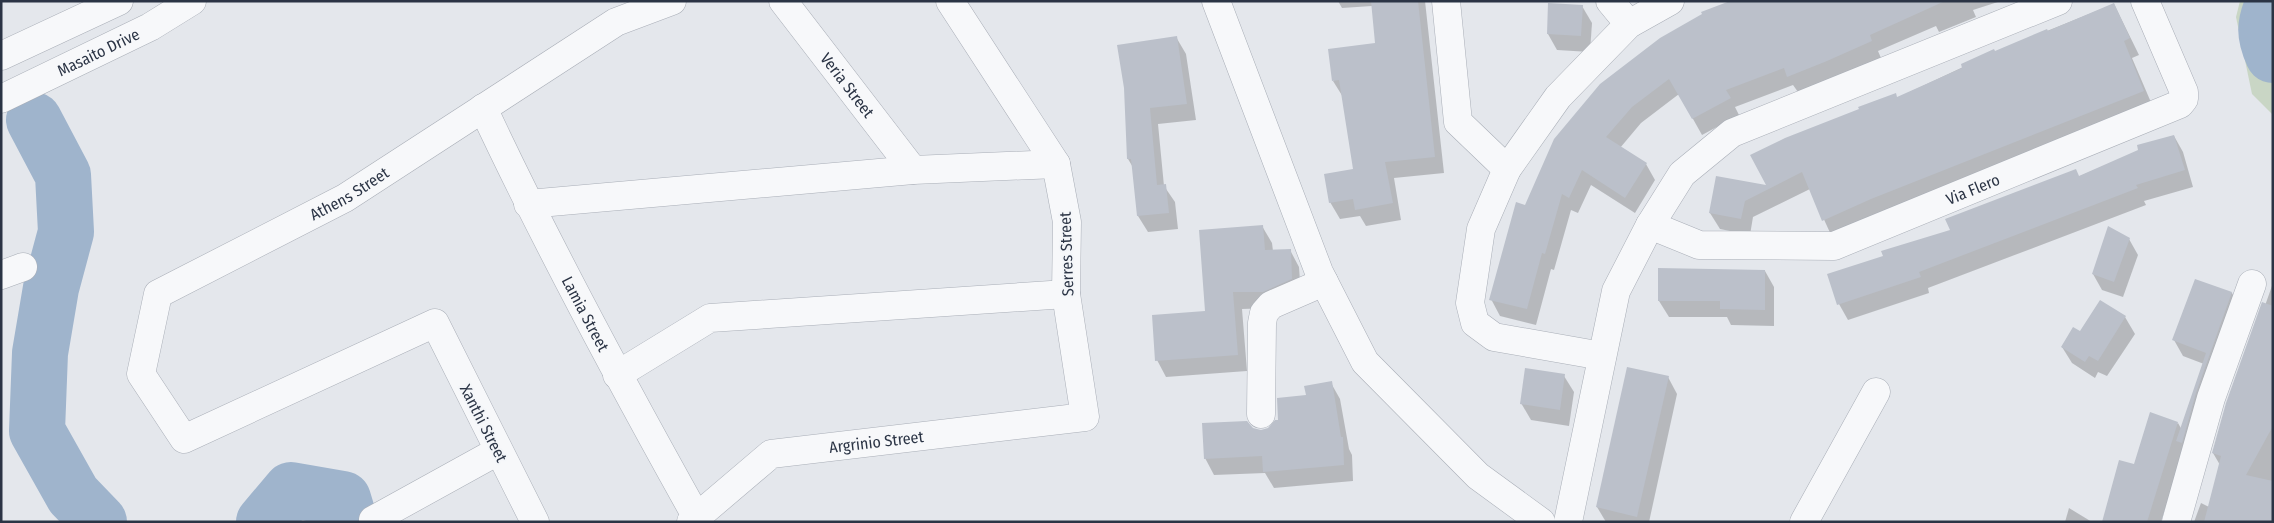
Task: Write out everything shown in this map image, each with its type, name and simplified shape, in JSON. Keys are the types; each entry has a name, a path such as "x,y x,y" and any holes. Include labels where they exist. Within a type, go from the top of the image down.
{"street":[{"path":"1,56 119,1"},
{"name":"Masaito Drive","path":"1,99 150,27 192,1"},
{"name":"Athens Street","path":"435,323 184,439 141,374 158,294 345,198 483,108 612,11 672,1"},
{"name":"Veria Street","path":"783,1 913,170"},
{"name":"Serres Street","path":"950,1 1056,164 1068,222 1066,294 1085,417"},
{"path":"1216,1 1324,282 1365,362 1478,476 1542,522"},
{"path":"1446,1 1458,122 1507,169"},
{"path":"1610,1 1629,24"},
{"path":"1602,356 1494,337 1474,323 1470,302 1481,229 1507,169 1558,96 1629,24 1670,1"},
{"path":"1568,522 1616,291 1650,225 1682,174 1732,133 2058,1"},
{"name":"Via Flero","path":"1650,225 1699,245 1834,246 2180,104 2184,99 2184,92 2145,1"},
{"name":"Lamia Street","path":"483,108 528,204 694,519"},
{"path":"528,204 913,170 1056,164"},
{"path":"1260,414 1262,323 1264,313 1271,305 1324,282"},
{"path":"2176,522 2211,398 2252,284"},
{"path":"617,375 710,318 1066,294"},
{"name":"Xanthi Street","path":"435,323 534,522"},
{"path":"1804,522 1876,392"},
{"name":"Argrinio Street","path":"694,519 771,454 1085,417"},
{"path":"373,520 498,451"}],"green space":[{"path":"2240,1 2273,1 2273,115 2252,94 2236,17"}],"building":[{"path":"1371,1 1418,1 1435,157 1385,162 1393,203 1355,210 1353,199 1329,203 1324,174 1353,169 1339,80 1332,81 1328,49 1375,43"},
{"path":"1730,1 1945,1 1870,35 1872,41 1827,61 1787,77 1784,68 1726,90 1731,98 1692,119 1669,79 1632,107 1606,137 1647,163 1625,198 1582,170 1569,198 1562,194 1545,254 1542,253 1527,309 1489,300 1516,202 1525,205 1554,139 1600,84 1660,38 1702,14 1701,12"},
{"path":"1548,3 1583,5 1581,36 1547,34"},
{"path":"2114,3 2130,38 2124,41 2144,91 1871,199 1822,221 1802,172 1745,201 1741,219 1709,213 1716,176 1766,185 1750,155 1785,138 1859,109 1858,107 1896,93 1897,97 1962,68 1961,64 1994,49 1995,51 2047,29 2048,31"},
{"path":"1177,36 1187,104 1150,108 1157,185 1166,184 1169,213 1137,216 1131,159 1127,159 1124,88 1117,45"},
{"path":"2174,135 2185,170 2136,185 2138,188 1919,272 1921,277 1837,305 1827,274 1883,256 1881,251 1950,230 1945,219 2076,169 2079,176 2138,150 2137,145"},
{"path":"1263,225 1265,250 1291,249 1292,279 1263,292 1233,292 1238,355 1155,361 1152,315 1205,311 1199,230"},
{"path":"2108,226 2130,238 2114,282 2092,274"},
{"path":"1658,268 1765,270 1765,310 1720,309 1720,301 1658,301"},
{"path":"2195,279 2232,292 2196,393 2182,443 2176,441 2206,353 2172,340"},
{"path":"2100,300 2126,316 2098,361 2089,356 2085,362 2061,347 2073,327 2080,331"},
{"path":"2262,302 2273,306 2273,426 2246,475 2273,481 2273,522 2204,522 2221,456 2212,453 2226,403"},
{"path":"1627,367 1669,376 1637,517 1596,507"},
{"path":"1525,368 1565,374 1560,410 1520,404"},
{"path":"1332,381 1341,437 1343,437 1344,465 1263,472 1262,456 1204,459 1202,423 1247,421 1253,428 1261,430 1268,428 1275,420 1278,420 1277,398 1306,395 1304,386"},
{"path":"2150,412 2178,422 2147,522 2102,522 2119,460 2134,464"}],"waterway":[{"path":"2273,4 2266,30 2273,55"},
{"path":"34,120 63,175 66,232 51,288 40,353 37,431 73,495 99,522"},
{"path":"264,522 291,490 343,499 350,522"}]}
